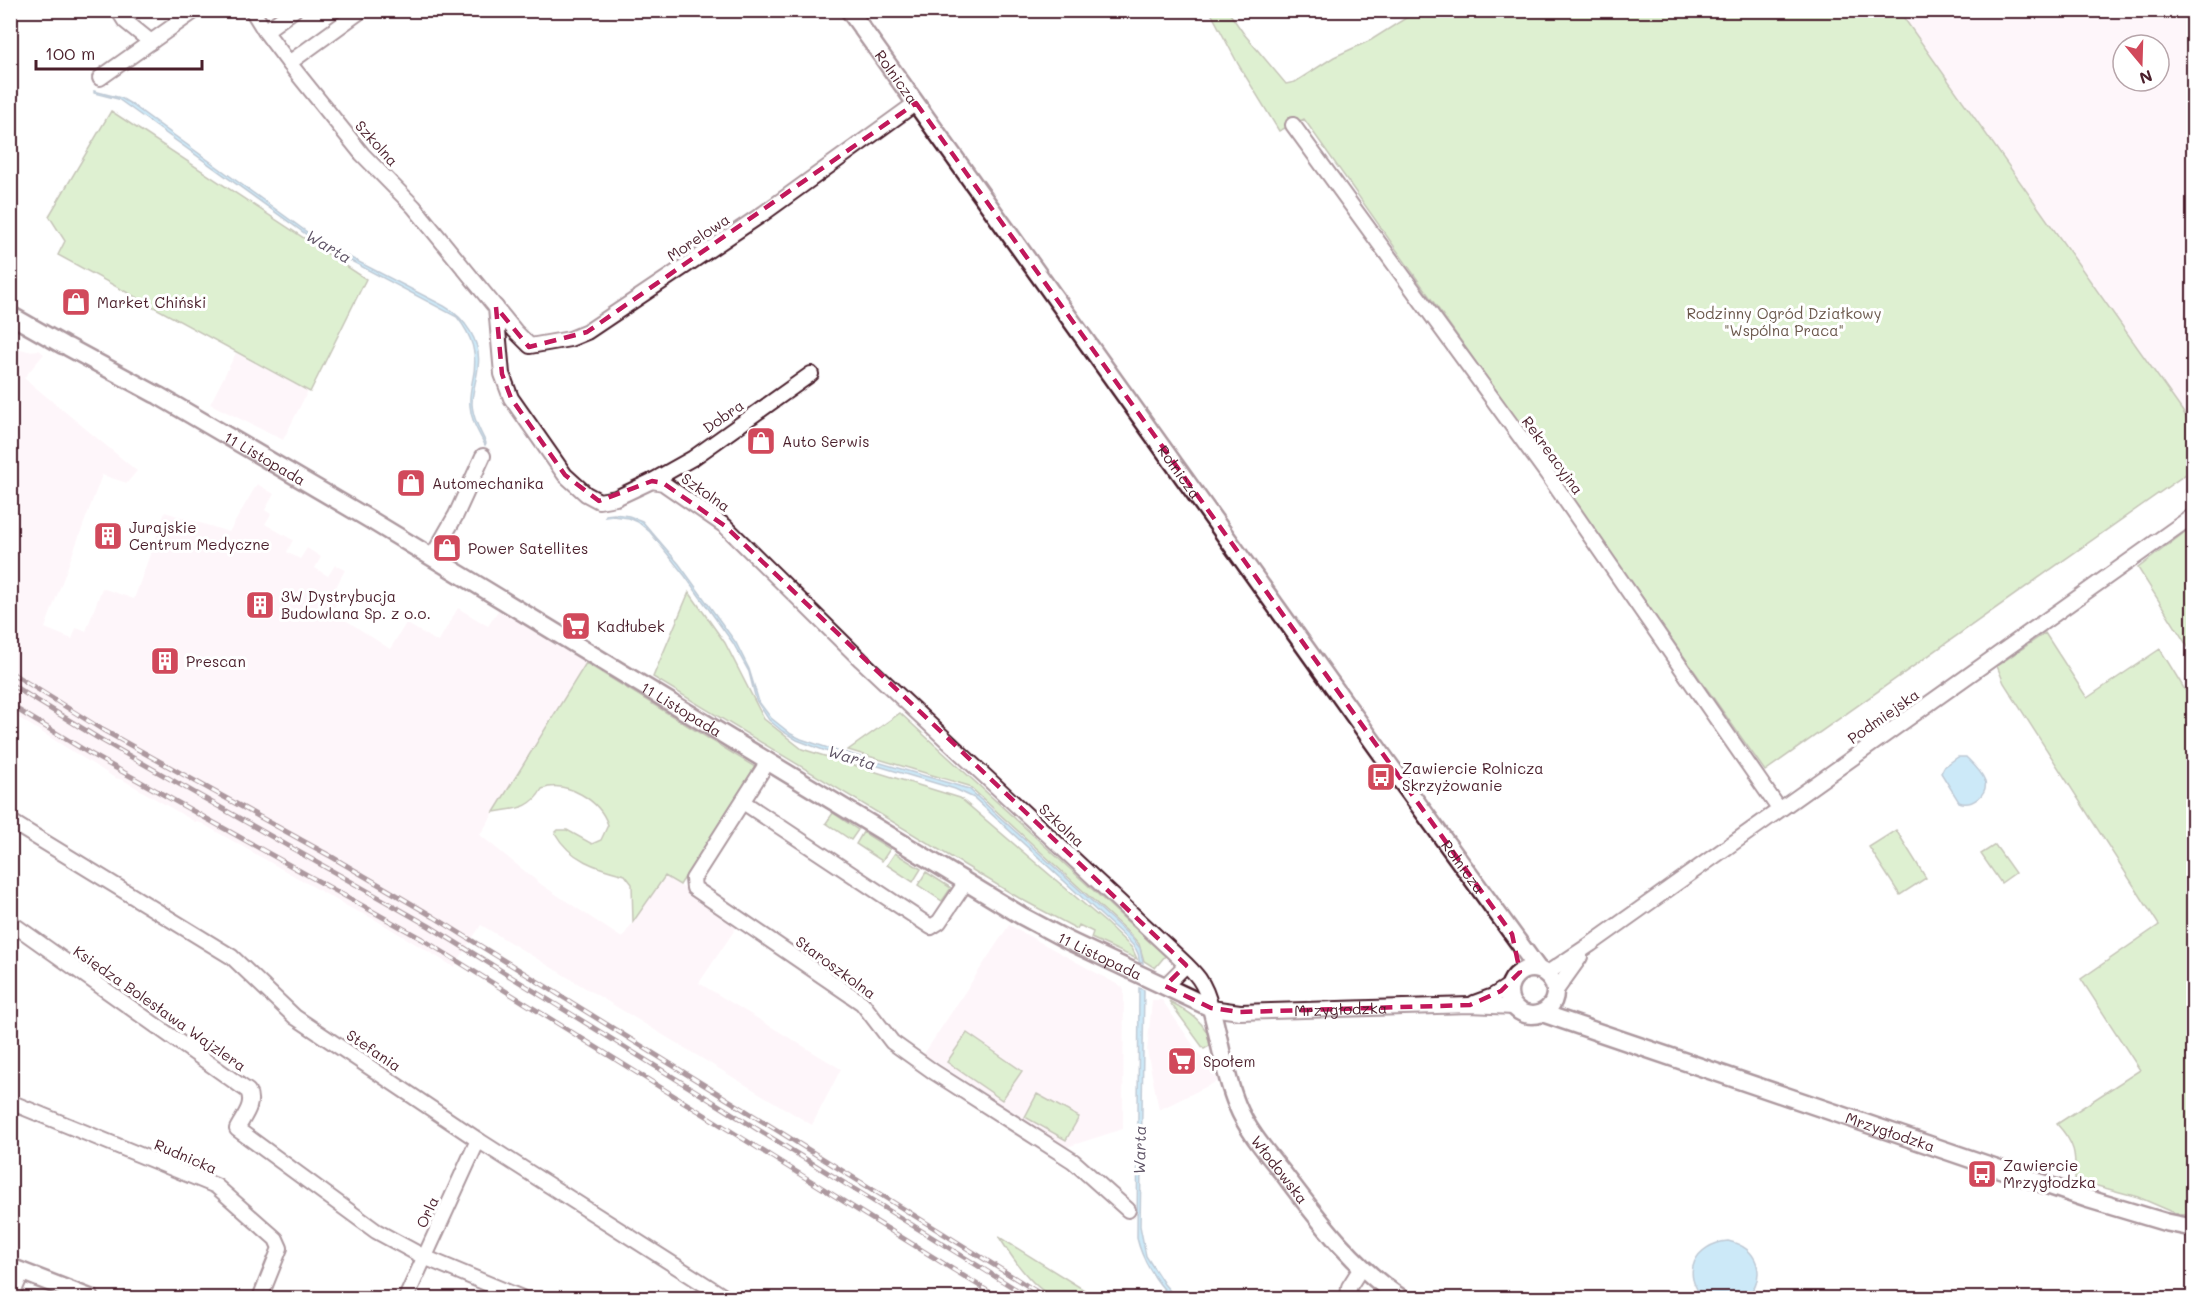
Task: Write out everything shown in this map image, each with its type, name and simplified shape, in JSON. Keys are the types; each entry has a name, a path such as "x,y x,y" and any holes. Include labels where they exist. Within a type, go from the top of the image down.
{"street":[{"path":"118,10 130,26 151,42"},
{"path":"100,78 196,10"},
{"name":"Szkolna","path":"252,10 289,63 362,154 414,207 496,308"},
{"path":"265,31 294,10"},
{"path":"289,63 362,10"},
{"name":"Rolnicza","path":"849,10 1381,754 1512,934 1542,971"},
{"name":"Morelowa","path":"496,308 530,346 570,339 587,332 764,213 916,103"},
{"name":"Rekreacyjna","path":"1293,125 1548,475 1779,809"},
{"path":"496,308 502,374 511,398 565,475 586,494 599,501 616,498 652,481"},
{"name":"11 Listopada","path":"10,315 157,395 432,557 1022,916 1126,969 1211,1008"},
{"name":"Dobra","path":"652,481 693,458 811,374"},
{"path":"432,557 456,514 483,456"},
{"name":"Szkolna","path":"652,481 663,483 725,526 861,660 1186,965 1204,984 1211,1008"},
{"name":"Podmiejska","path":"1542,971 1591,944 2193,515"},
{"name":"Staroszkolna","path":"767,762 693,879 694,888 862,1003 892,1042 934,1072 1073,1161 1128,1210"},
{"path":"743,802 931,927 939,922 966,882"},
{"name":"Stefania","path":"10,821 232,957 294,1017 478,1140 726,1299"},
{"name":"Księdza Bolesława Wajzlera","path":"10,922 248,1092 251,1100 250,1106 237,1129 366,1225 424,1257 522,1299"},
{"name":"Rolnicza","path":"1512,934 1515,978"},
{"name":"Podmiejska","path":"1555,995 1591,944"},
{"path":"1159,984 1186,965"},
{"path":"1532,969 1542,971 1554,985 1555,995 1550,1007 1542,1013 1528,1015 1514,1007 1510,1000 1515,978 1532,969"},
{"name":"Mrzygłodzka","path":"1470,1005 1493,996 1515,978"},
{"name":"Mrzygłodzka","path":"1555,995 1587,1028"},
{"name":"Mrzygłodzka","path":"1211,1008 1240,1012 1470,1005 1514,1007"},
{"name":"Włodowska","path":"1211,1008 1228,1078 1244,1118 1304,1201 1361,1268 1401,1299"},
{"name":"Mrzygłodzka","path":"1542,1013 2088,1199 2193,1228"},
{"name":"Rudnicka","path":"10,1102 216,1186 276,1239 280,1248 260,1299"},
{"name":"Orla","path":"406,1299 478,1140"},
{"path":"1348,1299 1349,1287 1361,1268"},
{"path":"11,1299 16,1269 90,1299"}],"highlighted area":[{"path":"916,103 1512,934 1520,972 1501,991 1470,1005 1240,1012 1211,1008 1165,986 1186,965 725,526 663,483 652,481 599,501 565,475 511,398 502,374 496,307 529,347 587,332"}],"shaded area":[{"path":"1899,11 2193,11 2193,426 2008,164"},
{"path":"10,346 28,351 39,350 44,354 24,378 137,471 127,483 102,475 45,628 72,639 76,628 86,631 102,588 134,599 165,512 229,532 257,484 274,494 265,510 271,514 265,524 293,540 287,552 300,559 307,548 321,557 315,568 328,576 335,565 345,570 336,587 344,591 332,611 390,649 406,623 438,642 458,608 488,626 499,609 586,663 480,835 542,885 622,938 665,875 738,925 699,983 841,1069 812,1125 481,925 454,967 374,919 352,909 123,780 115,778 11,713"},
{"path":"236,353 308,391 283,440 210,404"},
{"path":"1009,925 1124,988 1123,1129 1067,1147 924,1054"},
{"path":"1152,1000 1162,1000 1218,1081 1159,1110 1147,1051"}],"green space":[{"name":"Rodzinny Ogród Działkowy \"Wspólna Praca\"","path":"1210,11 1228,11 1286,84 1295,82 1334,57 1371,40 1417,11 1899,11 2193,426 2193,469 1765,771 1304,119 1279,131 1238,64"},
{"path":"111,111 366,279 310,392 58,255 65,241 49,216"},
{"path":"2193,526 2193,655 2138,568"},
{"path":"689,592 725,643 764,719 802,749 960,798 1105,922 1132,948 1137,959 1091,938 1093,932 1079,925 1077,929 1019,898 653,677"},
{"path":"2045,633 2087,698 2160,649 2193,703 2193,1216 2175,1213 2138,1197 2075,1180 2073,1149 2068,1137 2057,1124 2140,1070 2081,979 2159,925 2004,683 1997,666"},
{"path":"586,663 755,767 680,885 665,876 633,922 632,884 625,875 585,862 568,850 555,833 558,830 567,830 592,844 601,840 608,825 604,816 590,800 571,790 551,787 542,789 533,801 522,807 494,812"},
{"path":"900,713 1165,956 1155,968 1144,961 1139,944 1131,935 969,786 848,750"},
{"path":"833,813 858,830 851,840 826,823"},
{"path":"1896,830 1926,878 1900,895 1869,847"},
{"path":"863,832 890,849 882,861 856,844"},
{"path":"1995,845 2015,873 2001,883 1981,854"},
{"path":"895,853 921,869 913,882 887,865"},
{"path":"926,872 951,888 942,901 918,885"},
{"path":"1169,1001 1196,1018 1209,1037 1211,1045 1204,1049"},
{"path":"967,1033 1022,1071 1002,1100 947,1062"},
{"path":"1037,1094 1079,1117 1066,1140 1025,1117"},
{"path":"999,1237 1097,1298 1077,1300 1049,1295 1024,1273"}],"water":[{"path":"94,91 121,98 131,104 322,243 444,306 459,317 475,340 479,358 472,404 485,445 471,411 470,395 474,353 467,331 457,317 321,245 118,99 94,93"},
{"path":"614,514 642,521 679,564 736,643 749,669 759,702 771,718 791,734 837,751 836,755 797,740 769,720 756,700 749,672 733,643 685,576 650,532 629,518 605,517"},
{"name":"Warta","path":"840,751 969,789 1131,937 1140,948 1143,963 1139,962 1137,952 1127,939 974,798 955,789 868,763 858,764 839,755"},
{"path":"1958,757 1966,757 1985,781 1984,791 1978,799 1969,803 1959,802 1941,773 1944,767"},
{"name":"Warta","path":"1139,988 1144,990 1140,1226 1146,1256 1176,1298 1172,1298 1155,1278 1142,1254 1137,1238"},
{"path":"1728,1241 1747,1250 1753,1256 1758,1272 1757,1280 1746,1298 1704,1298 1693,1279 1692,1270 1695,1262 1707,1248"}],"railway":[{"path":"10,672 103,730 332,857 434,917 1047,1298"},
{"path":"10,684 98,738 429,926 1030,1298"},
{"path":"10,705 89,753 422,939 999,1298"}],"place":[{"name":"Market Chiński","path":"76,302"},
{"name":"Auto Serwis","path":"761,441"},
{"name":"Automechanika","path":"411,483"},
{"name":"Jurajskie Centrum Medyczne","path":"108,536"},
{"name":"Power Satellites","path":"447,548"},
{"name":"3W Dystrybucja Budowlana Sp. z o.o.","path":"260,605"},
{"name":"Kadłubek","path":"576,626"},
{"name":"Prescan","path":"165,661"},
{"name":"Zawiercie Rolnicza Skrzyżowanie","path":"1381,777"},
{"name":"Społem","path":"1182,1061"},
{"name":"Zawiercie Mrzygłodzka","path":"1982,1174"}]}
